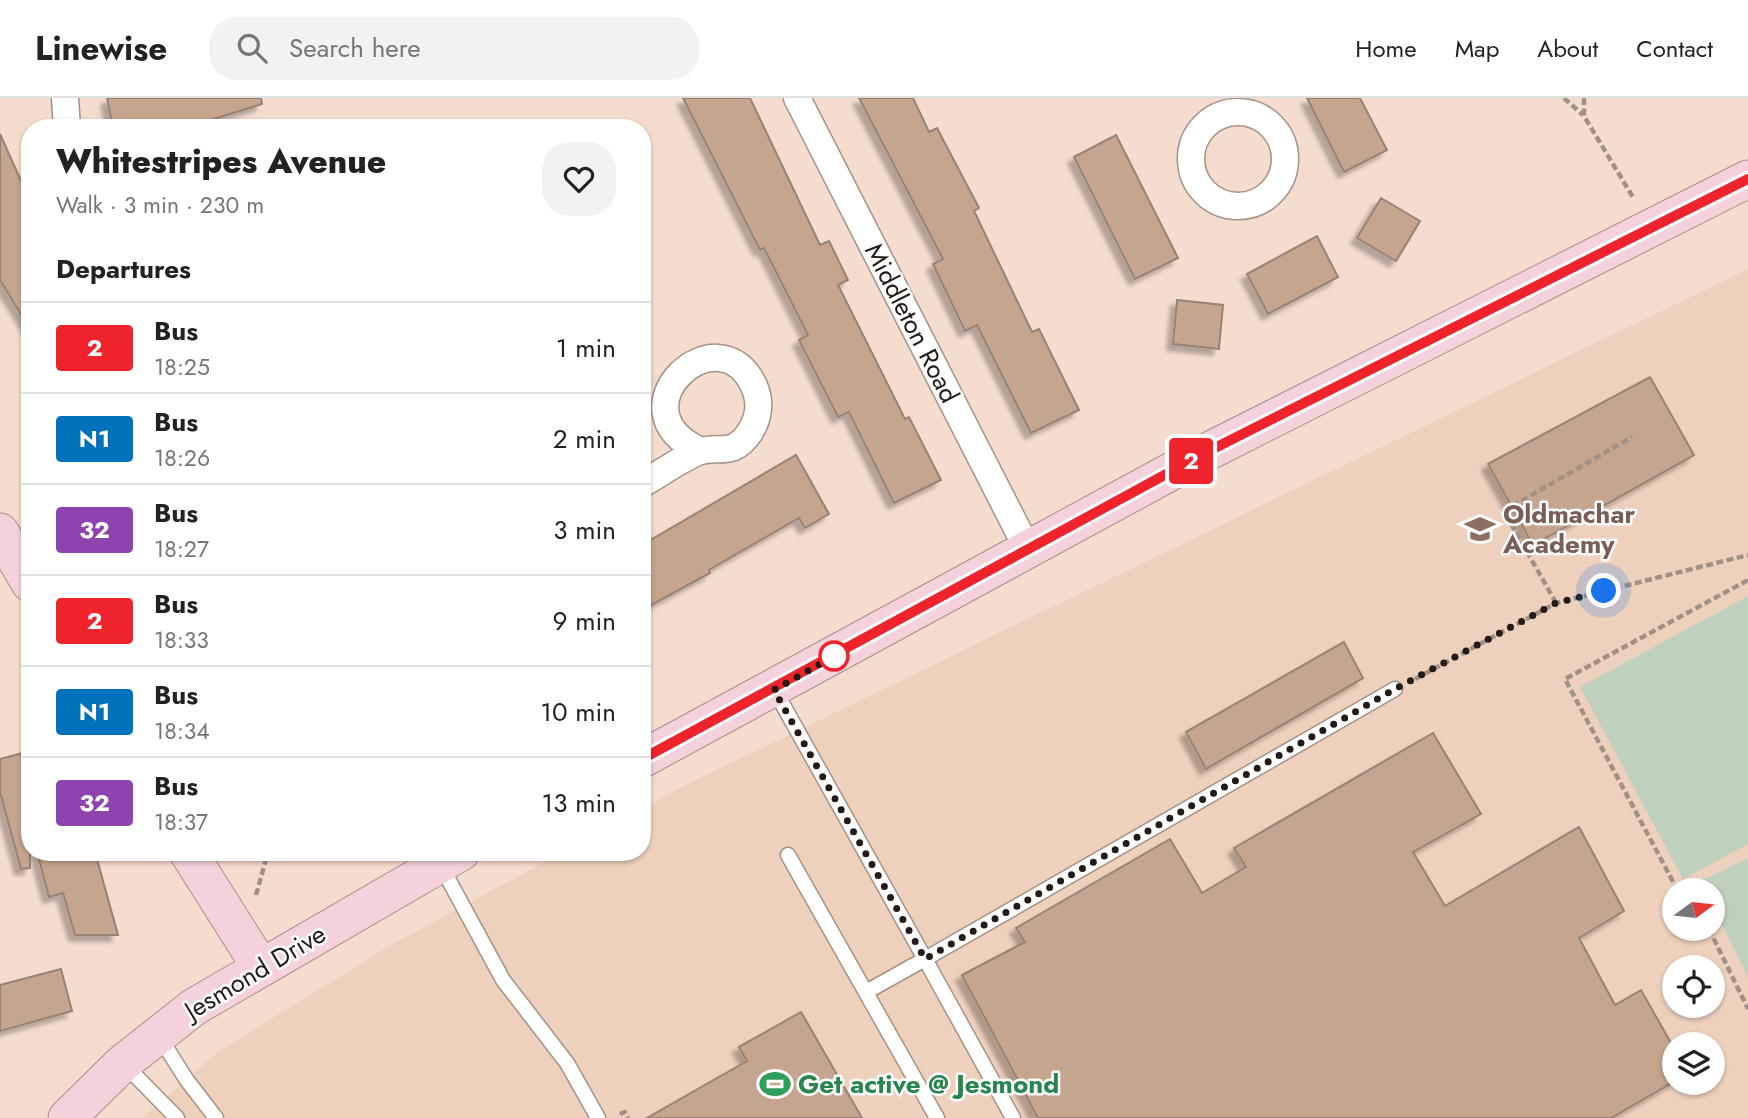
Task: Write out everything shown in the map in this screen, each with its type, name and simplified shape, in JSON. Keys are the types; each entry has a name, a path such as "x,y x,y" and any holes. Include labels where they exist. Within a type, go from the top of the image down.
{"street":[{"path":"65,98 66,119"},
{"name":"Middleton Road","path":"797,98 1027,548"},
{"path":"651,754 774,690 1027,548 1207,452 1748,179"},
{"path":"651,479 701,451"},
{"path":"0,532 21,568"},
{"path":"194,861 260,966"},
{"name":"Jesmond Drive","path":"67,1118 123,1063 194,1007 260,966 445,861"}],"lane":[{"path":"866,992 1395,689"},
{"path":"774,690 1013,1118"},
{"path":"788,855 937,1118"},
{"path":"451,861 503,979 567,1063 598,1118"},
{"path":"158,1034 186,1079 216,1118"},
{"path":"123,1063 177,1118"}],"path":[{"path":"1564,98 1584,116 1651,228"},
{"path":"1584,98 1584,116"},
{"path":"1556,603 1504,511 1632,437"},
{"path":"1395,689 1556,603 1748,555"},
{"path":"1671,878 1565,680 1748,580"},
{"path":"1715,942 1748,1009"}],"shaded area":[{"name":"Oldmachar Academy","path":"1748,269 1748,1118 142,1118 219,1051 391,945 546,861 651,861 651,804 684,786"}],"green space":[{"path":"1748,596 1748,844 1682,878 1580,687"},
{"path":"1748,858 1748,978 1726,933 1726,878 1707,878"}],"building":[{"path":"107,98 261,98 262,104 214,119 111,119"},
{"path":"683,98 750,98 820,245 829,241 848,280 838,285 905,419 909,417 941,480 894,503 849,412 838,417 799,340 808,335 764,248 760,250"},
{"path":"859,98 913,98 929,132 937,128 979,208 974,211 1032,332 1039,329 1079,410 1031,433 977,325 965,331 933,264 943,259"},
{"path":"1307,98 1360,98 1387,150 1344,172"},
{"path":"0,134 21,181 21,314 0,280"},
{"path":"1116,135 1178,258 1135,279 1074,157"},
{"path":"1381,198 1420,221 1396,261 1357,238"},
{"path":"1317,236 1338,277 1268,314 1247,274"},
{"path":"1177,300 1223,305 1219,349 1173,344"},
{"path":"1650,377 1694,455 1533,545 1488,464"},
{"path":"796,455 829,514 805,528 799,518 709,570 710,573 651,605 651,540"},
{"path":"1344,642 1363,678 1206,769 1186,732"},
{"path":"1433,733 1481,814 1413,852 1445,906 1579,827 1624,911 1579,938 1615,1005 1641,990 1665,1032 1662,1032 1662,1089 1611,1118 1038,1118 962,975 1025,942 1016,928 1170,839 1202,893 1246,867 1234,848"},
{"path":"21,753 21,861 30,861 30,868 21,869 0,792 0,759"},
{"path":"39,861 97,861 118,935 75,935 63,893 49,897"},
{"path":"61,969 72,1011 0,1031 0,985"},
{"name":"Get active @ Jesmond","path":"801,1012 862,1118 647,1118 747,1061 739,1047"}],"bus line":[{"name":"2","path":"651,754 774,690 1027,548 1207,452 1748,179"}],"place":[{"name":"Oldmachar Academy","path":"1480,529"},
{"name":"Get active @ Jesmond","path":"775,1084"}],"route":[{"path":"834,656 843,651 774,690 925,959 1395,689 1556,603 1604,591"}]}
